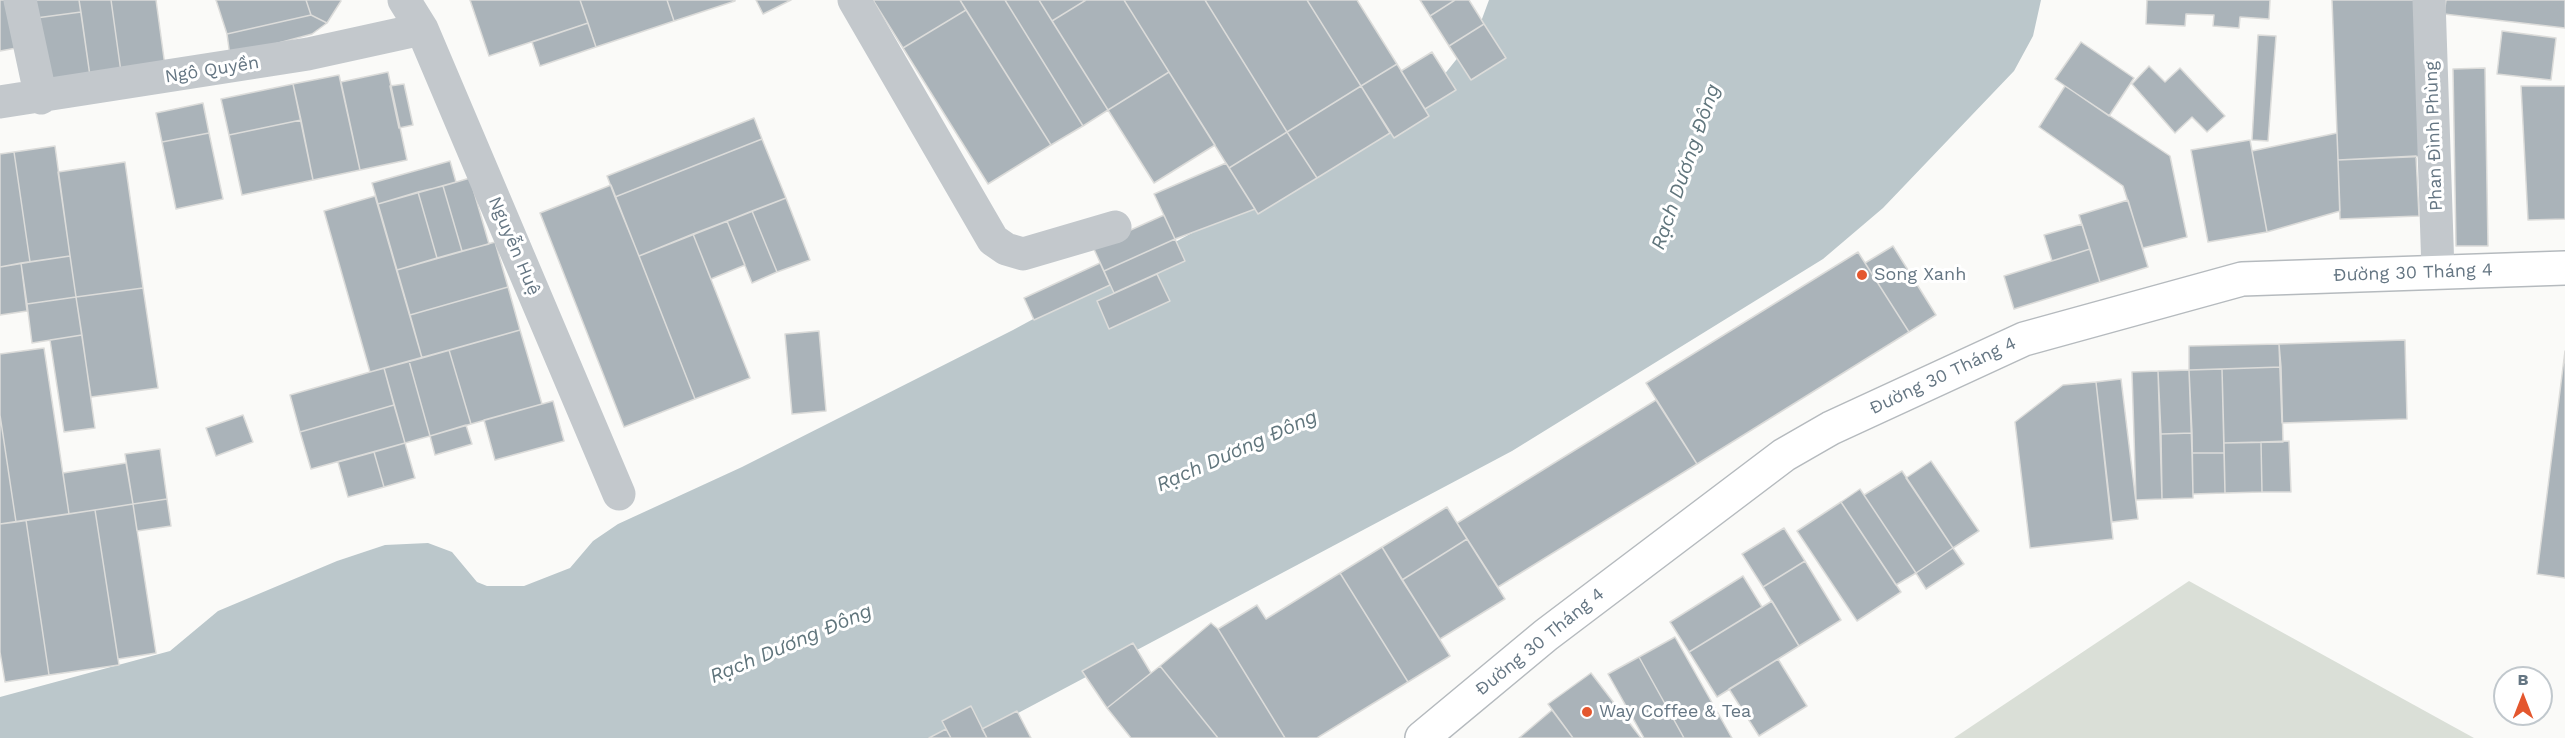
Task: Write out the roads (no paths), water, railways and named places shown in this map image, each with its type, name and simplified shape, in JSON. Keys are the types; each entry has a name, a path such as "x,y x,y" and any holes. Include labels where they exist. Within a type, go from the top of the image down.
{"main road":[{"name":"Đường 30 Tháng 4","path":"1422,738 1546,635 1784,455 1831,428 2013,344 2242,279 2565,268"}],"street":[{"path":"20,0 41,98"},
{"name":"Nguyễn Huệ","path":"404,0 422,29 619,494"},
{"path":"854,0 993,240 1006,249 1023,254 1115,227"},
{"name":"Phan Đình Phùng","path":"2429,0 2438,271"},
{"name":"Ngô Quyền","path":"0,102 41,98 308,54 422,29"}],"water":[{"name":"Rạch Dương Đông","path":"1489,0 2041,0 2033,36 2014,71 1883,208 1823,259 1512,451 971,738 0,738 0,697 170,651 218,611 337,561 385,545 428,543 452,552 477,582 487,586 524,586 570,568 593,541 618,524 742,467 1013,330 1369,137 1427,96 1476,35"}],"place":[{"name":"Song Xanh","path":"1862,275"},
{"name":"Way Coffee & Tea","path":"1587,712"}]}
